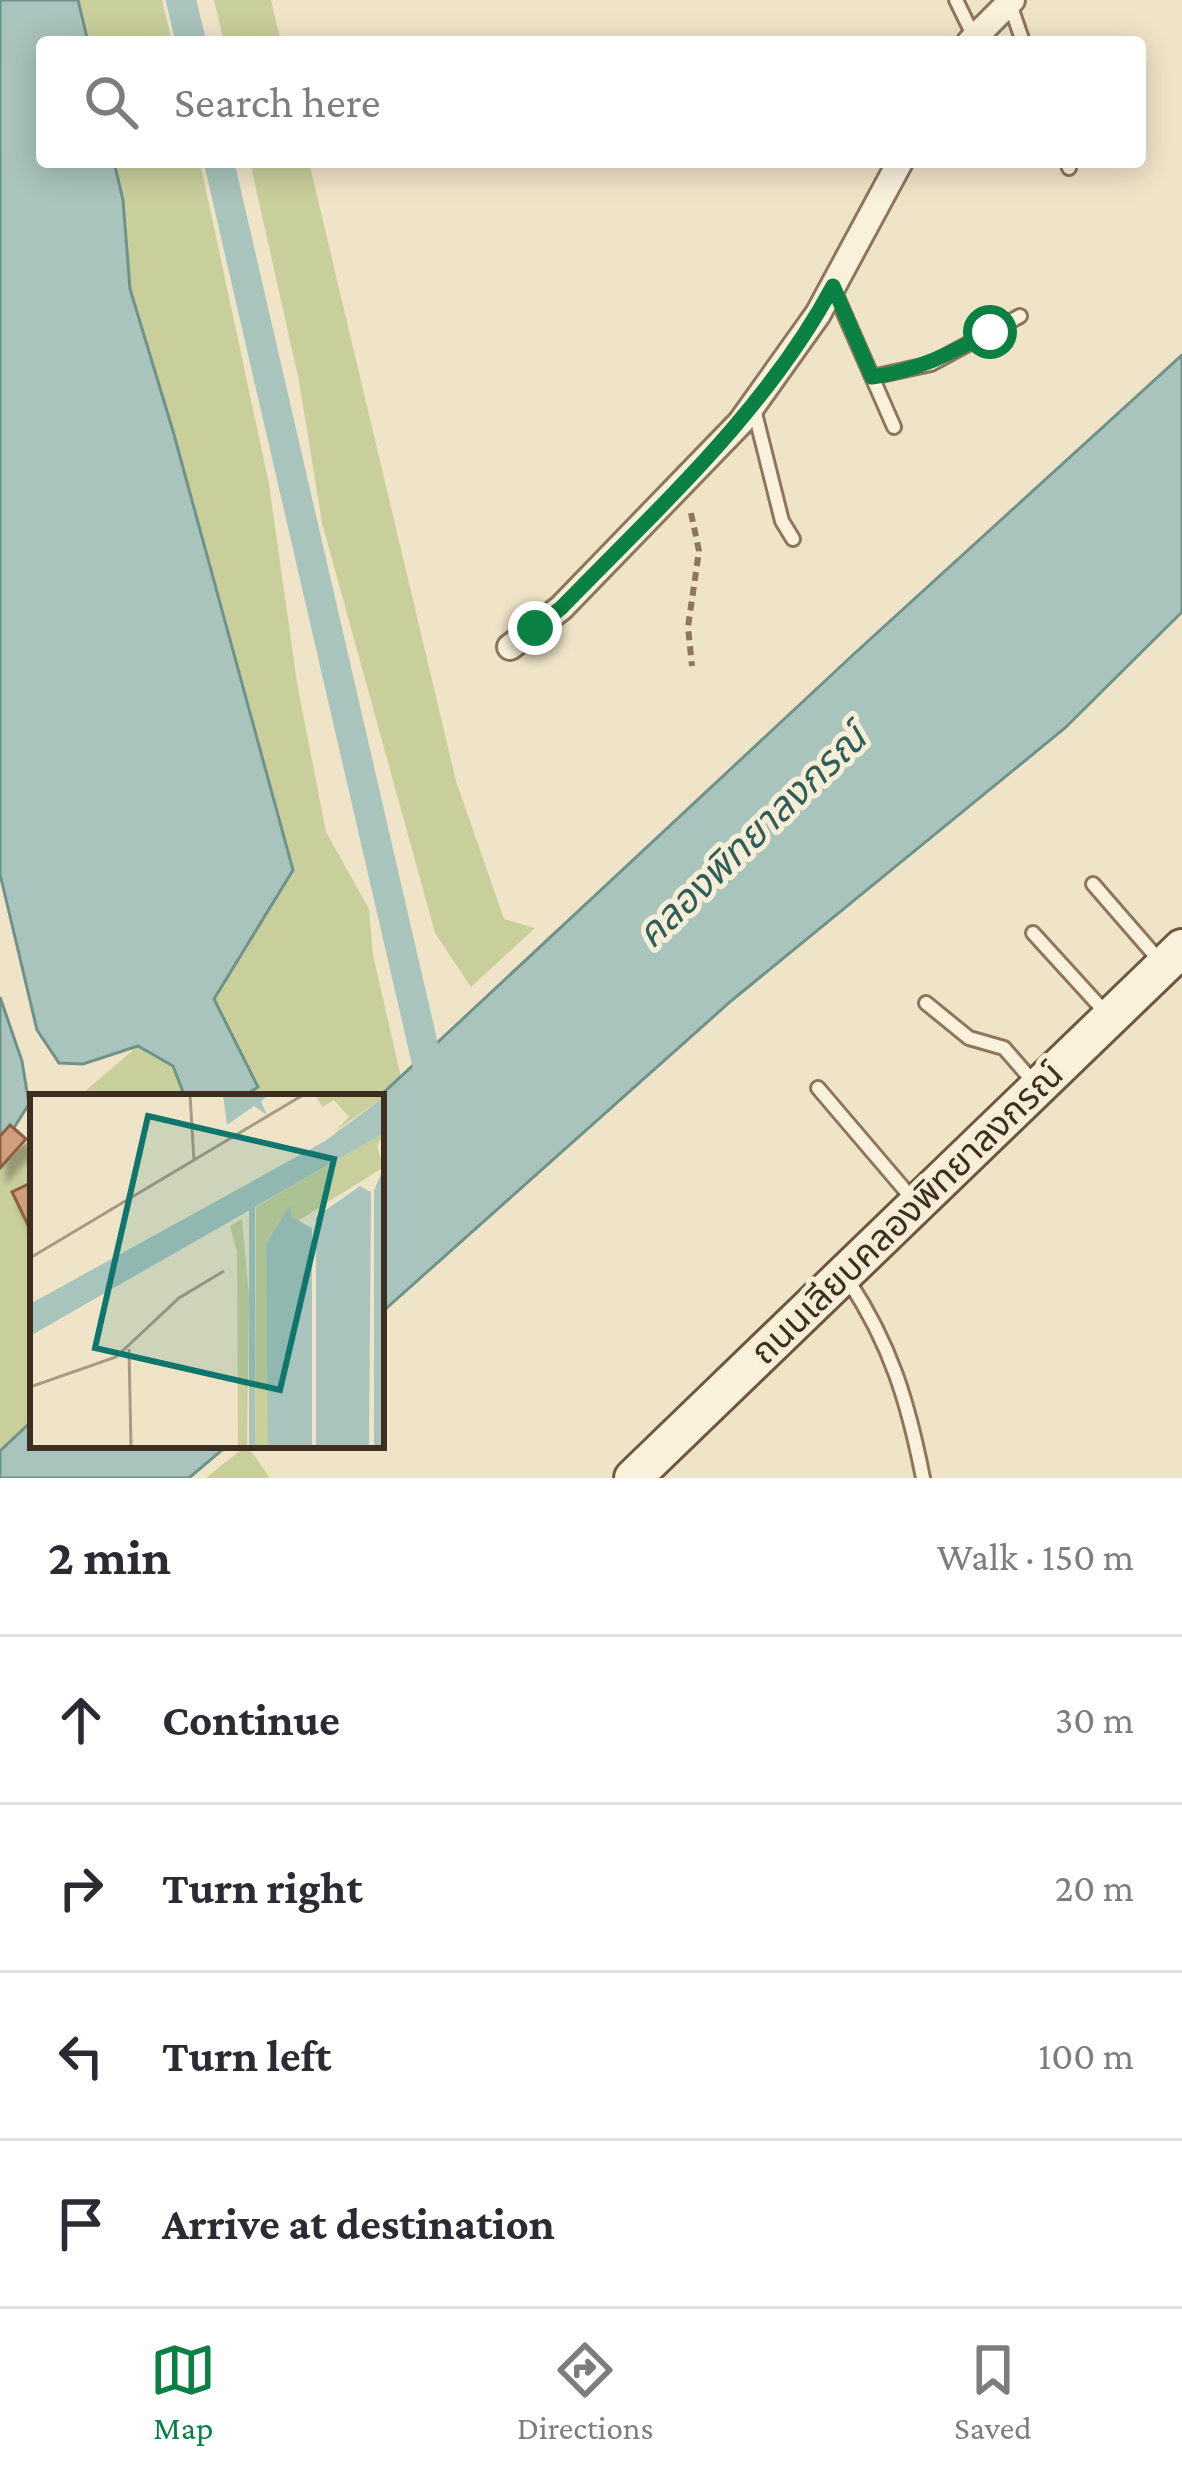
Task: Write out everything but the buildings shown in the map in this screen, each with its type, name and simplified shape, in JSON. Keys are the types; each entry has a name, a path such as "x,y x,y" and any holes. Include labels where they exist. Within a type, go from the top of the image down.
{"main road":[{"name":"ถนนเลียบคลองพิทยาลงกรณ์","path":"632,1478 1173,957"}],"street":[{"path":"976,36 1010,1"},
{"path":"510,647 561,608 753,404 818,314 897,168"}],"lane":[{"path":"956,0 970,36"},
{"path":"1010,1 1021,36"},
{"path":"833,286 894,428"},
{"path":"872,377 932,364 1020,316"},
{"path":"753,404 782,521 793,539"},
{"path":"1093,884 1173,957"},
{"path":"1033,933 1110,1018"},
{"path":"926,1003 969,1038 1004,1048 1038,1087"},
{"path":"818,1088 917,1204"},
{"path":"844,1274 878,1326 914,1434 923,1478"}],"path":[{"path":"684,480 698,551 688,627 692,666"}],"green space":[{"path":"78,0 162,0 171,36 87,36"},
{"path":"214,0 271,0 280,36 223,36"},
{"path":"115,168 201,168 269,484 297,683 326,832 369,909 373,955 401,1077 382,1094 246,1094 257,1087 214,999 293,870 130,289 123,200"},
{"path":"251,168 310,168 456,781 504,919 535,928 471,987 435,933 322,523 299,381"},
{"path":"138,1046 173,1066 184,1094 82,1094"},
{"path":"30,1140 30,1423 0,1451 0,1167"},
{"path":"249,1448 270,1478 206,1478"}],"water":[{"path":"0,0 78,0 87,36 36,36 36,168 115,168 123,200 130,289 293,870 214,999 258,1087 247,1094 184,1094 173,1066 138,1046 83,1064 59,1063 37,1030 0,874"},
{"name":"คลองพิทยาลงกรณ์","path":"1182,355 1182,612 1065,728 731,1001 384,1310 382,1094"},
{"path":"0,997 22,1061 29,1104 0,1150"},
{"path":"30,1423 30,1448 224,1448 189,1478 0,1478 0,1451"}],"waterway":[{"path":"181,0 190,36"},
{"path":"220,168 434,1093"}],"route":[{"path":"535,628 561,608 741,422 833,286 872,377 932,364 990,332"}]}
